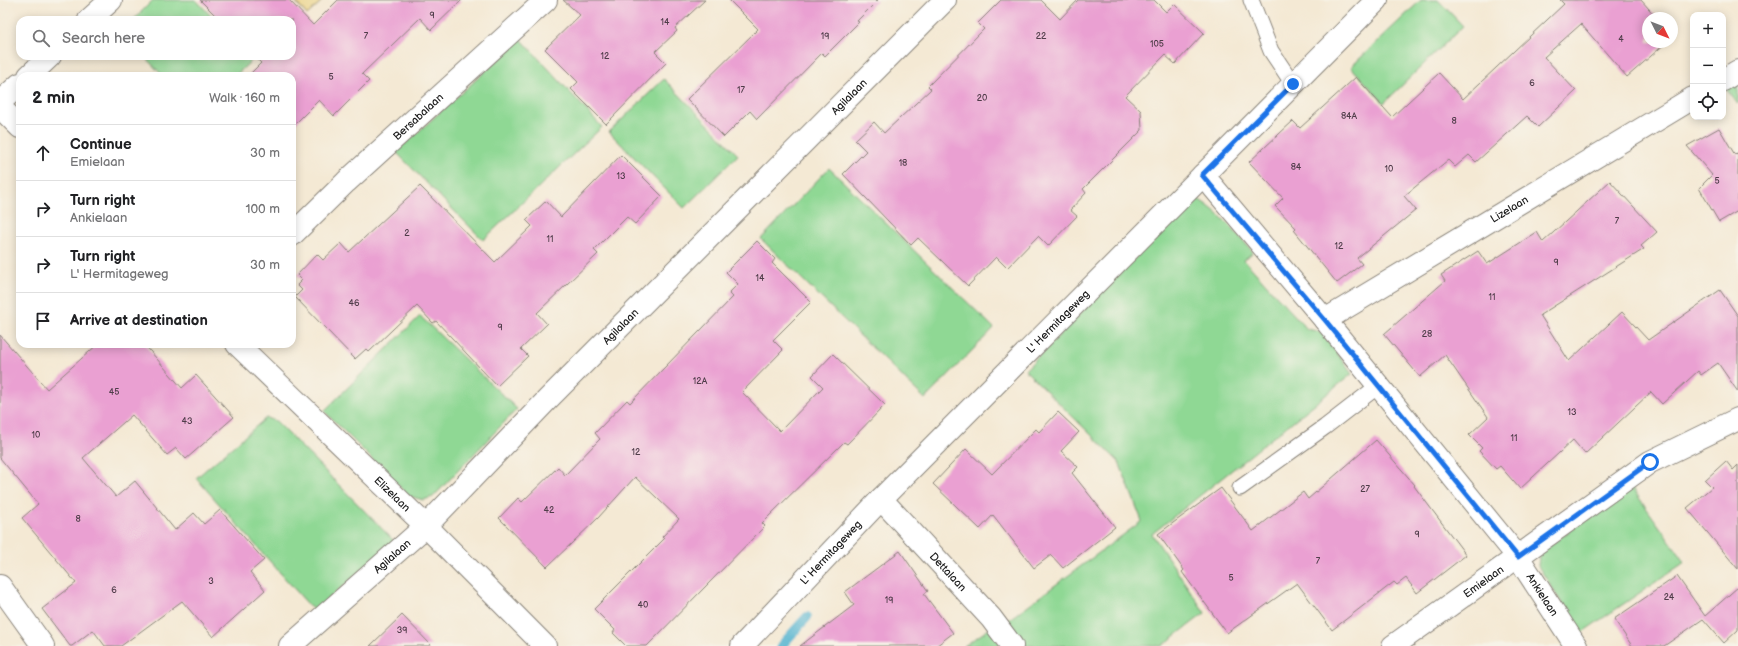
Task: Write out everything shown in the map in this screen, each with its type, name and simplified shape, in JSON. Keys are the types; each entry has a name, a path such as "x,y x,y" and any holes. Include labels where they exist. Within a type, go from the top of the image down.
{"street":[{"path":"93,16 111,0"},
{"name":"Bersabalaan","path":"296,231 346,182 546,0"},
{"name":"Agilalaan","path":"290,646 426,526 559,388 945,0"},
{"name":"L' Hermitageweg","path":"742,646 881,499 1377,0"},
{"path":"32,72 46,60"},
{"path":"1726,78 1738,71"},
{"path":"0,102 16,88"},
{"name":"Lizelaan","path":"1325,320 1690,100"},
{"path":"0,107 16,123"},
{"name":"Ankielaan","path":"1202,175 1325,320 1518,557 1576,646"},
{"name":"Elizelaan","path":"241,348 426,526 545,646"},
{"name":"Emielaan","path":"1393,646 1650,462 1738,419"},
{"name":"Dettalaan","path":"881,499 990,618 1012,646"},
{"path":"0,586 42,646"}],"lane":[{"path":"1251,0 1271,51 1293,84"},
{"path":"1240,488 1325,427 1378,386"}],"green space":[{"path":"153,0 196,0 211,16 137,16"},
{"path":"1421,0 1438,0 1463,26 1384,103 1351,67"},
{"path":"521,39 602,127 483,240 396,152"},
{"path":"148,60 252,60 239,72 159,72"},
{"path":"664,79 738,155 684,208 609,132"},
{"path":"1738,82 1738,104 1726,89"},
{"path":"829,168 994,328 925,399 761,239"},
{"path":"1198,199 1221,217 1253,252 1244,260 1307,329 1321,332 1352,374 1152,534 1205,613 1162,646 1023,646 1004,623 1142,521 1119,462 1025,370 1188,204"},
{"path":"420,316 517,409 433,497 423,500 409,496 324,411"},
{"path":"266,418 276,421 395,542 314,611 196,478"},
{"path":"1632,488 1685,562 1581,633 1538,566 1539,557 1544,549"},
{"path":"989,629 1002,646 964,646"}],"sand":[{"path":"294,0 323,0 307,15"}],"building":[{"path":"200,0 289,0 313,25 338,0 462,0 431,30 420,18 362,74 369,81 334,116 319,100 296,123 296,72 252,72 261,63 258,60 296,60 296,16 216,16"},
{"path":"563,0 705,0 675,28 677,31 655,52 666,63 606,124 571,89 578,82 545,49 580,15"},
{"path":"729,0 878,0 857,21 859,22 825,56 822,53 757,119 750,111 724,137 687,99 758,29"},
{"path":"1001,0 1041,0 1060,19 1078,0 1154,0 1166,12 1174,4 1204,33 1175,64 1165,55 1125,96 1141,111 1142,130 1083,189 1086,193 1070,210 1077,216 1048,246 1038,236 1007,268 996,257 968,286 918,238 911,245 843,174 866,151 855,140 874,122 884,133 931,89 928,86 984,29 978,23"},
{"path":"1560,0 1641,0 1652,12 1642,12 1642,48 1660,48 1627,77 1581,24 1544,57 1576,91 1538,127 1527,116 1476,162 1469,155 1455,167 1448,160 1404,196 1416,210 1357,258 1362,264 1337,283 1294,230 1296,228 1275,206 1283,198 1249,162 1293,121 1300,128 1356,77 1392,117 1439,73 1463,99 1564,4"},
{"path":"1719,128 1735,155 1738,152 1738,211 1719,222 1699,188 1712,175 1687,146"},
{"path":"621,155 662,196 635,224 627,217 594,250 598,254 537,313 547,324 521,349 528,356 497,386 436,321 433,323 417,306 369,352 366,349 355,359 296,298 296,296 302,290 297,285 302,280 297,275 317,254 323,260 341,243 349,252 420,186 495,262 532,226 526,220 546,201 561,217"},
{"path":"1610,181 1657,232 1641,246 1644,249 1540,315 1569,361 1622,312 1648,340 1720,290 1738,316 1738,392 1718,363 1701,375 1698,371 1662,404 1651,392 1585,454 1573,440 1520,489 1500,466 1496,469 1479,451 1482,448 1469,435 1488,417 1445,355 1420,377 1384,334 1445,281 1441,275 1478,251 1487,264 1537,232 1543,242"},
{"path":"757,241 775,259 772,263 811,302 773,340 783,350 742,392 780,431 823,387 812,376 833,354 885,405 847,444 844,442 762,523 765,526 647,646 626,646 613,633 615,630 594,609 664,539 662,537 679,519 635,477 598,518 547,567 499,518 518,498 522,502 558,467 565,475 600,439 595,433 627,400 630,403 733,297 729,293 738,284 726,272"},
{"path":"0,335 47,389 93,348 147,348 182,388 196,375 234,417 186,459 176,448 167,455 132,415 83,458 116,497 135,481 175,530 194,513 204,524 220,510 264,560 250,572 265,590 213,637 182,601 121,646 105,646 93,630 70,646 42,609 76,583 22,518 38,504 0,458"},
{"path":"1058,412 1079,432 1061,451 1078,467 1072,473 1115,527 1063,568 1051,555 1034,568 993,515 980,529 933,484 966,449 992,474 1036,429 1039,432"},
{"path":"1376,440 1415,485 1414,486 1466,555 1417,593 1406,578 1397,585 1394,582 1332,630 1297,583 1227,633 1182,572 1184,570 1158,534 1221,488 1253,531 1303,492 1308,499"},
{"path":"1726,461 1733,470 1738,465 1738,569 1687,508 1712,487 1705,480"},
{"path":"900,551 928,591 924,594 953,633 936,646 800,646 854,605 845,592"},
{"path":"1677,576 1705,616 1738,587 1738,630 1724,643 1703,619 1664,646 1632,646 1614,619"},
{"path":"402,615 432,646 370,646"}],"waterway":[{"path":"781,646 807,617"}],"route":[{"path":"1293,84 1202,175 1325,320 1518,557 1650,462"}]}
